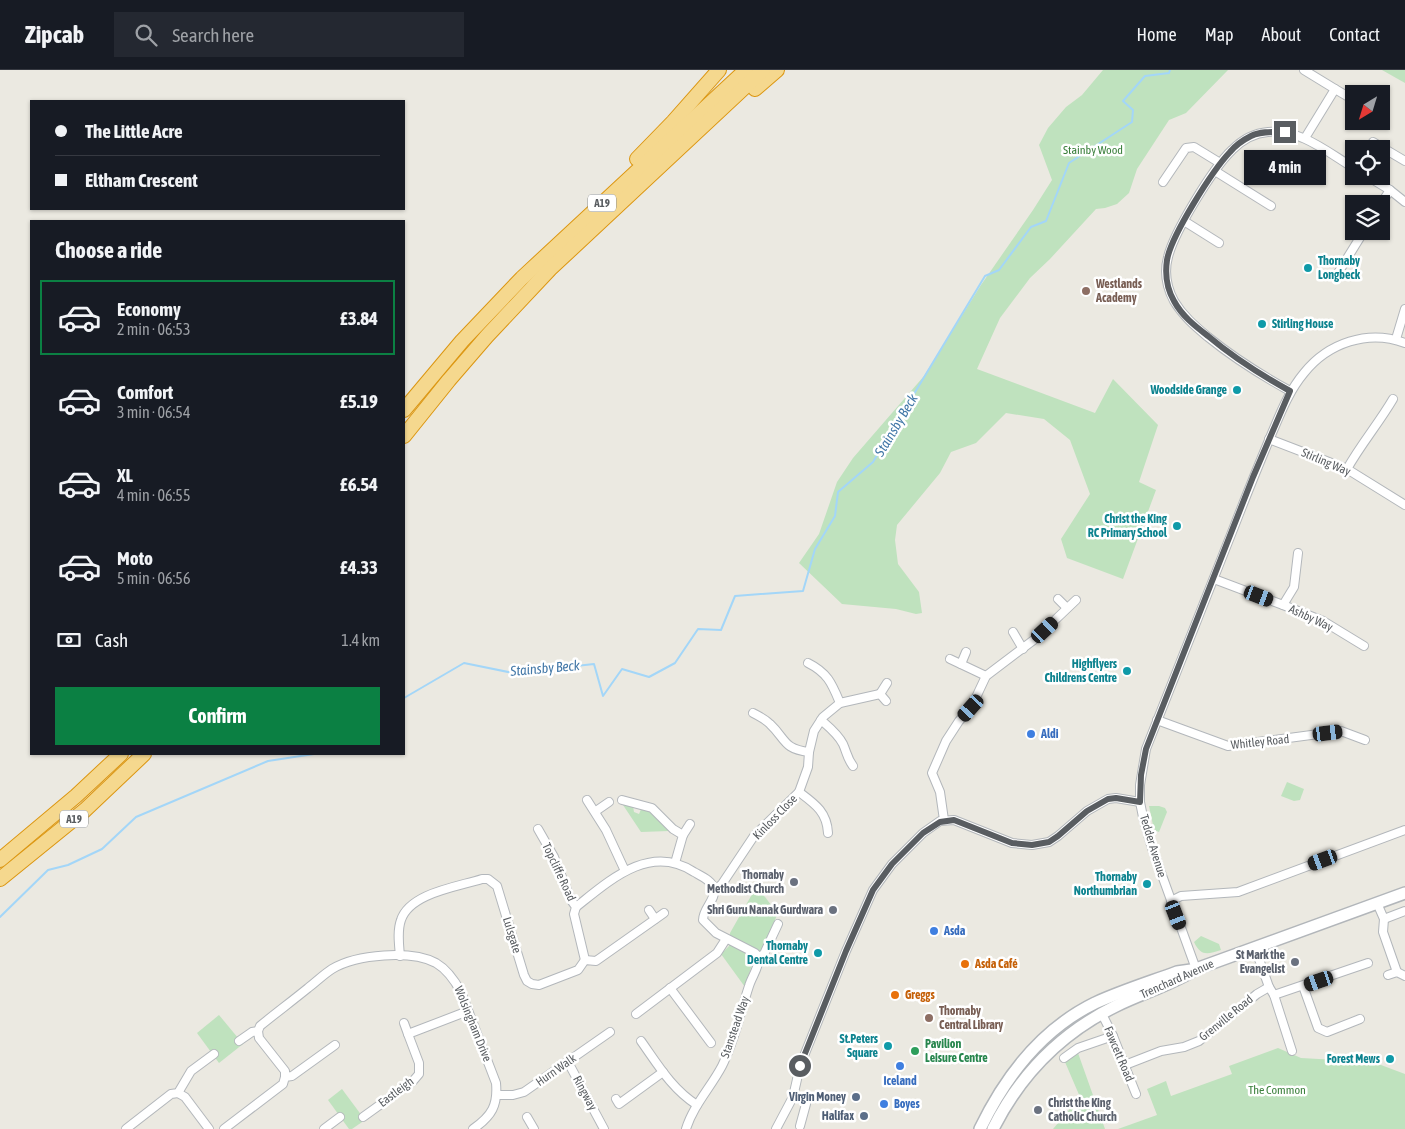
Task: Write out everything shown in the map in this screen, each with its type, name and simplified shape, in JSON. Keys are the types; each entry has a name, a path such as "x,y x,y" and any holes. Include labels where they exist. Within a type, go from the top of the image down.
{"highway":[{"path":"462,341 495,297 524,266 635,161 719,70"},
{"name":"A19","path":"405,409 462,341 522,278 747,76 763,70"},
{"path":"747,76 767,70"},
{"path":"518,305 592,240 777,70"},
{"name":"A19","path":"405,435 487,336 558,262 747,76"},
{"name":"A19","path":"0,860 76,796 120,755"},
{"name":"A19","path":"0,880 86,810 143,755"}],"street":[{"path":"1304,70 1345,94"},
{"path":"1305,138 1335,89"},
{"path":"1290,391 1260,375 1230,354 1185,317 1173,300 1166,277 1167,259 1172,242 1220,163 1230,151 1252,136 1267,132 1285,132 1305,138 1345,162"},
{"path":"1162,182 1186,148 1194,147 1220,163"},
{"path":"1390,152 1405,161"},
{"path":"1215,171 1271,206"},
{"path":"1382,185 1405,202"},
{"path":"1387,195 1390,190"},
{"path":"1184,221 1219,243"},
{"path":"1338,274 1359,240"},
{"path":"1405,309 1396,339 1405,343"},
{"name":"Tedder Avenue","path":"1196,970 1151,845 1140,802 1141,775 1146,749 1253,477 1290,391 1304,372 1323,354 1343,343 1361,338 1396,339"},
{"path":"1347,468 1393,399"},
{"name":"Stirling Way","path":"1269,439 1347,468 1405,506"},
{"path":"1283,605 1294,587 1298,553"},
{"name":"Ashby Way","path":"1214,578 1323,621 1364,646"},
{"path":"1058,599 1067,608"},
{"path":"944,820 940,792 932,773 946,741 959,721 971,708 986,676 1035,640 1076,600"},
{"path":"1013,632 1023,649"},
{"path":"961,664 966,652"},
{"path":"950,659 986,676"},
{"path":"808,664 820,669 831,682 840,704"},
{"path":"886,701 880,694 887,683"},
{"name":"Kinloss Close","path":"715,890 722,884 754,836 799,792 808,767 808,752 814,731 821,720 830,710 840,704 880,694"},
{"path":"753,713 772,725 784,742 796,750 808,752"},
{"path":"759,727 765,720"},
{"path":"821,720 836,733 843,744 846,758 853,766"},
{"name":"Whitley Road","path":"1157,720 1228,746 1341,731 1365,740"},
{"path":"838,762 846,758"},
{"name":"Kinloss Close","path":"799,792 817,805 832,821 828,833"},
{"path":"776,1129 793,1097 802,1062 849,944 873,890 902,854 923,833 944,820 954,820 1012,843 1042,844 1053,839 1087,811 1108,799 1116,798 1140,802"},
{"path":"588,800 596,811 625,871"},
{"path":"622,800 652,808 683,835"},
{"path":"596,811 609,802"},
{"path":"635,812 638,803"},
{"path":"675,863 683,835 690,824"},
{"name":"Topcliffe Road","path":"538,829 539,839 554,857 571,900 576,907"},
{"path":"1171,901 1181,896 1238,892 1405,830"},
{"name":"Topcliffe Road","path":"585,960 574,914 576,907 625,871 638,864 656,861 675,863 687,867 712,884 715,890"},
{"name":"Lulsgate","path":"400,956 399,932 401,920 408,908 415,902 428,896 482,879 488,880 497,886 527,980 532,984 539,985 578,970 585,960 596,961 664,913"},
{"path":"715,890 713,898 703,914 703,920 716,933 755,953 759,958"},
{"name":"Trenchard Avenue","path":"993,1129 1015,1090 1032,1069 1069,1034 1147,988 1180,979 1196,970 1405,893"},
{"path":"1377,904 1384,919 1383,932 1397,972 1405,976"},
{"path":"649,910 655,919"},
{"path":"1384,919 1405,911"},
{"name":"Stanstead Way","path":"686,1129 697,1105 710,1088 723,1065 735,1035 749,984 759,964 759,958 764,954 778,924"},
{"path":"636,1014 717,953 726,939"},
{"path":"1255,948 1274,996 1292,1051"},
{"name":"Wolsingham Drive","path":"239,1041 252,1032 258,1032 260,1026 332,969 347,962 364,958 416,957 435,963 453,978 461,992 496,1083 497,1095"},
{"path":"1274,996 1368,963"},
{"path":"1388,975 1397,972"},
{"path":"1303,986 1318,1028 1327,1032 1360,1019"},
{"name":"Grenville Road","path":"1125,1065 1161,1050 1184,1047 1199,1042 1257,994 1269,987"},
{"path":"670,988 711,1043"},
{"path":"981,1129 995,1100 1020,1063 1053,1030 1079,1012 1110,997 1147,988"},
{"path":"408,1034 468,1011"},
{"name":"Fawcett Road","path":"1102,1014 1113,1036 1136,1094"},
{"name":"Eastleigh","path":"363,1117 419,1074 419,1063 404,1022"},
{"path":"224,1129 283,1084 285,1071 259,1038 258,1032"},
{"name":"Hurn Walk","path":"497,1095 513,1095 524,1092 610,1032"},
{"path":"1064,1058 1078,1048 1113,1036"},
{"path":"641,1041 682,1096 697,1105"},
{"path":"285,1077 292,1076 335,1045"},
{"path":"178,1093 191,1071 214,1054"},
{"name":"Ringway","path":"568,1062 602,1127 593,1129"},
{"path":"616,1099 619,1104 663,1072"},
{"path":"126,1129 171,1094 178,1093 185,1098 209,1129"},
{"path":"473,1129 490,1115 497,1095"},
{"path":"793,1097 801,1099 806,1104 800,1126"},
{"path":"324,1129 340,1117"},
{"path":"527,1117 534,1129"}],"green space":[{"name":"Stainby Wood","path":"1103,70 1228,70 1186,113 1169,120 1137,169 1129,193 1117,204 1096,209 1030,278 1000,318 977,369 1095,413 1113,379 1158,425 1139,482 1156,490 1123,579 1067,558 1061,539 1090,494 1070,440 1044,419 1006,413 976,443 951,452 940,473 897,525 895,540 898,564 919,592 922,613 916,614 896,609 842,604 799,563 819,534 837,482 853,458 924,376 981,285 1033,210 1052,180 1039,145 1048,128 1066,107 1082,95"},
{"path":"1382,70 1405,70 1405,83"},
{"path":"1287,782 1304,789 1300,800 1294,801 1281,796"},
{"path":"626,803 633,806 634,812 639,814 642,807 646,808 669,831 641,832 623,805"},
{"path":"1149,806 1165,808 1167,812 1159,832 1154,830"},
{"path":"755,889 762,894 778,913 763,947 754,958 745,987 721,954 729,946 730,933"},
{"path":"1201,936 1219,944 1221,950 1205,953 1199,950 1194,942"},
{"path":"219,1015 243,1044 219,1063 197,1033"},
{"name":"The Common","path":"1278,1048 1301,1058 1373,1062 1405,1074 1405,1129 1118,1129 1157,1115 1147,1089 1166,1081 1171,1096 1232,1074 1229,1066"},
{"path":"1078,1053 1105,1129 1053,1129 1080,1097 1065,1062"},
{"path":"342,1089 365,1120 352,1129 349,1129 328,1100"}],"waterway":[{"name":"Stainsby Beck","path":"405,697 464,663 513,673 594,664 603,696 622,669 649,677 675,663 698,629 721,630 735,596 803,591 815,549 835,516 838,492 873,462 985,276 999,270 1031,227 1046,221 1069,163 1132,122 1133,110 1123,101 1145,76 1169,73 1170,70"},
{"name":"Stainsby Beck","path":"0,917 48,870 68,865 102,849 136,817 268,761 307,755"}],"place":[{"name":"Thornaby Longbeck","path":"1308,268"},
{"name":"Westlands Academy","path":"1086,291"},
{"name":"Stirling House","path":"1262,324"},
{"name":"Woodside Grange","path":"1237,390"},
{"name":"Christ the King RC Primary School","path":"1177,526"},
{"name":"Highflyers Childrens Centre","path":"1127,671"},
{"name":"Aldi","path":"1031,734"},
{"name":"Thornaby Methodist Church","path":"794,882"},
{"name":"Thornaby Northumbrian","path":"1147,884"},
{"name":"Shri Guru Nanak Gurdwara","path":"833,910"},
{"name":"Asda","path":"934,931"},
{"name":"Thornaby Dental Centre","path":"818,953"},
{"name":"St Mark the Evangelist","path":"1295,962"},
{"name":"Asda Café","path":"965,964"},
{"name":"Greggs","path":"895,995"},
{"name":"Thornaby Central Library","path":"929,1018"},
{"name":"St.Peters Square","path":"888,1046"},
{"name":"Pavilion Leisure Centre","path":"915,1051"},
{"name":"Forest Mews","path":"1390,1059"},
{"name":"Iceland","path":"900,1066"},
{"name":"Virgin Money","path":"856,1097"},
{"name":"Boyes","path":"884,1104"},
{"name":"Christ the King Catholic Church","path":"1038,1110"},
{"name":"Halifax","path":"864,1116"}],"route":[{"path":"800,1066 846,951 873,890 892,864 923,833 944,820 954,820 1012,843 1022,845 1042,844 1058,836 1098,803 1116,798 1140,802 1141,775 1146,749 1253,477 1290,391 1260,375 1230,354 1185,317 1173,300 1166,277 1167,259 1172,242 1184,221 1220,163 1230,151 1240,142 1252,136 1267,132 1285,132"}]}
